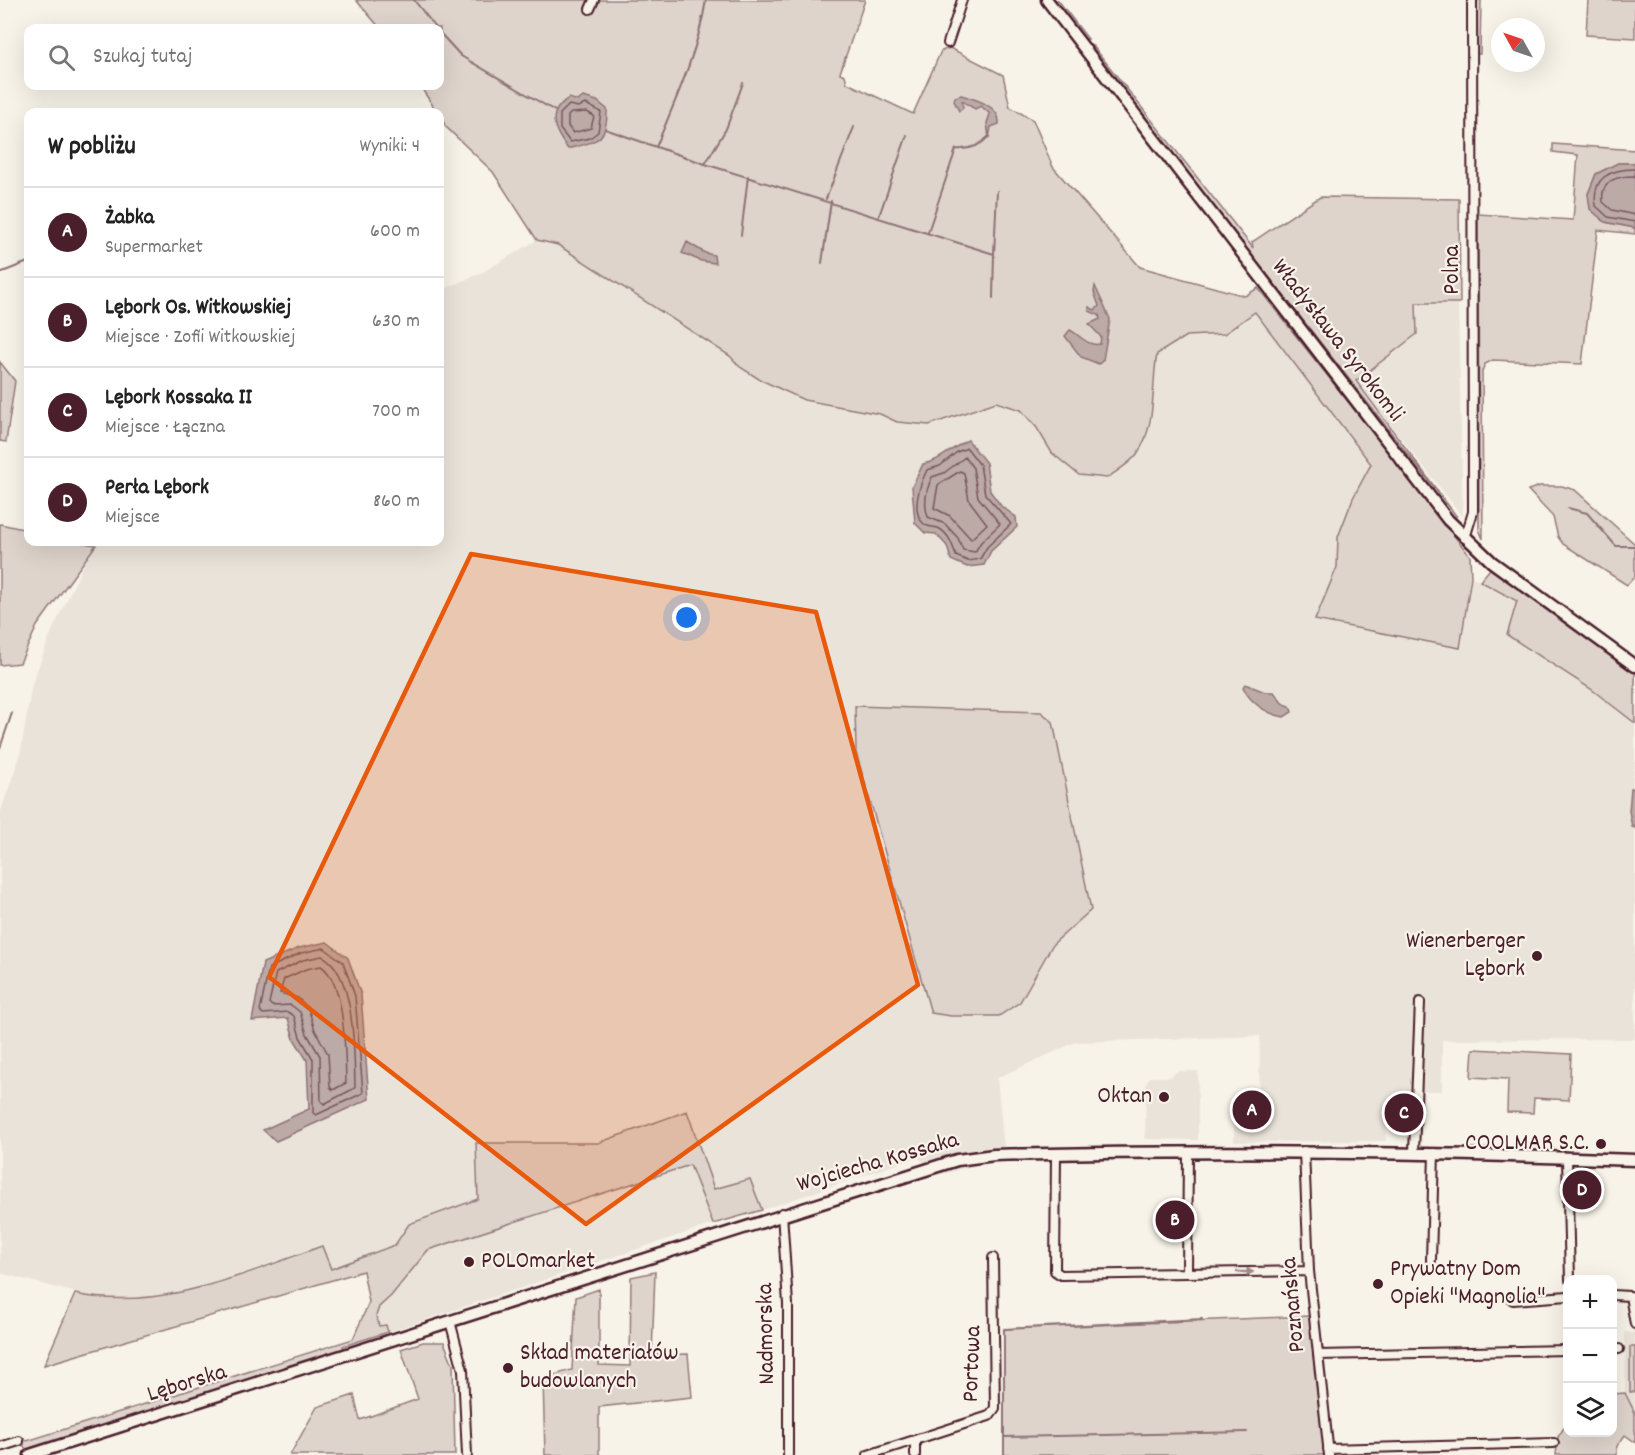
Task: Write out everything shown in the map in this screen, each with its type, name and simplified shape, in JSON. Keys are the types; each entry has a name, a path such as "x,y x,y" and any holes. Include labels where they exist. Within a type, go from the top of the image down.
{"main road":[{"name":"Władysława Syrokomli","path":"1047,0 1437,507 1465,538 1501,568 1635,666"},
{"name":"Wojciecha Kossaka","path":"357,1353 782,1214 957,1160 994,1155 1304,1151 1414,1152 1635,1160"},
{"name":"Lęborska","path":"30,1455 357,1353"}],"street":[{"path":"590,9 594,0"},
{"path":"948,43 962,0"},
{"name":"Polna","path":"1465,538 1473,512 1472,0"},
{"path":"1414,1152 1420,1055 1420,1002"},
{"name":"Poznańska","path":"1304,1151 1309,1271 1328,1452"},
{"path":"1187,1272 1188,1153"},
{"path":"1431,1260 1434,1153"},
{"path":"1056,1154 1055,1271 1062,1275 1309,1271"},
{"path":"1567,1158 1570,1275"},
{"name":"Nadmorska","path":"782,1214 788,1304 788,1455"},
{"name":"Portowa","path":"868,1455 915,1442 989,1416 995,1408 993,1258"},
{"path":"1617,1295 1629,1296 1635,1324"},
{"path":"1513,1300 1563,1296"},
{"path":"450,1321 463,1370 467,1455"},
{"path":"1318,1354 1563,1350"},
{"path":"0,1447 20,1441"},
{"path":"915,1442 915,1455"},
{"path":"1328,1452 1554,1443"}],"highlighted area":[{"path":"471,554 816,612 918,985 586,1224 269,977"}],"shaded area":[{"path":"356,0 865,0 840,73 845,75 847,83 913,114 941,51 950,48 1003,75 1010,107 1033,120 1053,167 1140,267 1245,296 1258,288 1470,556 1471,577 1460,648 1315,620 1337,567 1338,537 1353,498 1371,464 1255,312 1224,334 1186,336 1157,354 1148,431 1131,461 1107,478 1079,475 1052,453 1037,428 1021,410 996,402 929,425 897,422 880,414 804,400 759,379 740,367 730,356 558,245 537,240 493,172 445,126 444,108 434,108 423,90 444,90 444,24 377,24"},
{"path":"1053,0 1058,0 1088,39 1083,39"},
{"path":"1477,0 1481,0 1480,54 1477,54"},
{"path":"1588,0 1635,0 1635,38 1586,35"},
{"path":"1093,46 1253,248 1252,242 1320,197 1459,199 1460,303 1416,303 1417,334 1356,381 1457,517 1092,51"},
{"path":"1553,144 1635,150 1635,163 1618,163 1596,174 1588,194 1605,222 1635,228 1635,234 1598,230 1582,364 1493,360 1485,364 1482,371 1483,539 1479,529 1478,214 1573,220 1578,155 1553,152"},
{"path":"537,240 558,245 730,356 740,368 804,400 880,414 897,422 969,410 996,402 1021,410 1037,428 1052,453 1079,475 1107,478 1136,455 1152,421 1151,384 1157,354 1186,336 1224,334 1254,312 1371,464 1353,498 1338,537 1337,567 1460,648 1472,577 1517,601 1591,689 1635,723 1635,763 1632,786 1635,787 1635,1039 1442,1040 1442,1091 1424,1091 1424,1108 1386,1107 1386,1141 1234,1142 1234,1095 1259,1094 1260,1036 1076,1042 997,1078 1005,1158 942,1174 917,1157 762,1210 750,1179 714,1189 687,1111 598,1143 477,1143 478,1199 409,1224 395,1245 331,1269 322,1246 209,1285 160,1297 100,1299 0,1273 0,813 20,756 32,684 52,631 84,564 96,546 444,546 444,289 483,272"},
{"path":"1416,303 1458,303 1463,517 1356,381 1417,334"},
{"path":"0,362 15,381 6,442 0,441"},
{"path":"1540,486 1562,486 1575,490 1635,544 1635,576 1627,585 1563,544 1558,537 1553,517 1528,490"},
{"path":"0,524 24,529 24,546 95,546 37,626 20,663 0,665"},
{"path":"1490,569 1635,673 1635,723 1591,689 1507,635 1517,601 1480,581"},
{"path":"855,706 1041,712 1053,722 1091,910 1053,944 1020,1002 999,1016 951,1016 931,1013 856,752"},
{"path":"1473,1049 1571,1054 1569,1100 1534,1098 1533,1113 1507,1112 1508,1079 1471,1077"},
{"path":"1178,1071 1198,1071 1198,1140 1145,1139 1146,1083 1150,1077 1169,1077"},
{"path":"687,1111 714,1189 750,1179 762,1210 713,1224 690,1165 428,1250 391,1296 379,1307 376,1316 379,1326 386,1325 388,1332 343,1346 344,1349 328,1356 95,1429 85,1430 30,1451 24,1447 24,1439 27,1441 353,1339 369,1302 363,1271 44,1365 75,1294 107,1298 138,1298 170,1294 232,1278 322,1246 331,1269 395,1245 409,1224 478,1199 476,1143 598,1143"},
{"path":"691,1165 713,1224 388,1332 389,1328 379,1327 376,1316 379,1307 391,1296 428,1250"},
{"path":"655,1272 652,1355 688,1354 692,1397 599,1407 599,1455 545,1455 543,1378 572,1370 576,1297 599,1289 599,1365 630,1366 631,1277"},
{"path":"1309,1316 1324,1455 1004,1455 1004,1329"},
{"path":"1625,1332 1635,1333 1635,1413 1625,1393"},
{"path":"423,1342 444,1342 453,1365 455,1455 290,1455 317,1407 354,1395 360,1420 418,1399 401,1349"},
{"path":"1630,1347 1635,1347 1635,1392 1630,1392"},
{"path":"1625,1393 1635,1413 1635,1442 1625,1435 1617,1446 1617,1455 1556,1455 1558,1437 1563,1429 1563,1437 1617,1437 1617,1394"}],"water":[{"path":"961,95 986,104 996,112 999,124 991,127 989,138 987,123 990,114 981,106 975,109 962,101 963,108 959,111 954,101 955,97"},
{"path":"583,97 597,101 607,109 605,128 593,142 568,149 556,129 554,116 561,104 569,98 578,101"},
{"path":"1618,163 1635,163 1635,228 1605,222 1590,209 1588,194 1596,174"},
{"path":"687,242 705,253 714,255 715,263 701,261 682,253"},
{"path":"1095,286 1110,319 1103,360 1099,364 1081,357 1065,336 1070,330 1092,344 1100,344 1101,337 1089,324 1100,319 1099,315 1089,311 1089,307 1095,310 1099,306 1094,292"},
{"path":"968,440 986,463 990,491 1001,506 1016,517 1017,527 991,551 984,565 967,567 951,560 947,546 936,534 925,533 915,523 912,487 923,464 935,460"},
{"path":"1245,684 1265,692 1274,692 1282,703 1290,706 1292,712 1284,717 1265,710 1246,693 1243,687"},
{"path":"1631,788 1635,789 1635,828 1632,827 1629,811"},
{"path":"327,942 348,958 361,995 369,1099 276,1141 263,1130 309,1109 307,1060 294,1039 288,1018 252,1021 263,963 299,948"}],"waterway":[{"path":"414,0 433,24"},
{"path":"656,147 692,56 706,0"},
{"path":"444,37 461,56 555,111"},
{"path":"705,164 726,129 743,83"},
{"path":"826,199 854,127"},
{"path":"605,129 705,164 994,254 997,191"},
{"path":"879,216 907,135"},
{"path":"928,232 956,149 974,147 988,137"},
{"path":"741,235 748,176"},
{"path":"822,263 831,201"},
{"path":"993,298 994,254"},
{"path":"0,273 24,264"},
{"path":"1568,508 1587,513 1616,546 1635,546"},
{"path":"0,748 12,713"},
{"path":"1004,1455 1004,1329 1202,1319"},
{"path":"1004,1437 1247,1432"}],"place":[{"name":"Wienerberger Lębork","path":"1537,956"},
{"name":"Oktan","path":"1164,1097"},
{"name":"Żabka","path":"1252,1110"},
{"name":"Lębork Kossaka II","path":"1404,1113"},
{"name":"COOLMAR S.C.","path":"1601,1144"},
{"name":"Perła Lębork","path":"1582,1190"},
{"name":"Lębork Os. Witkowskiej","path":"1175,1220"},
{"name":"POLOmarket","path":"469,1262"},
{"name":"Prywatny Dom Opieki \"Magnolia\"","path":"1378,1284"},
{"name":"Skład materiałów budowlanych","path":"508,1368"}]}
